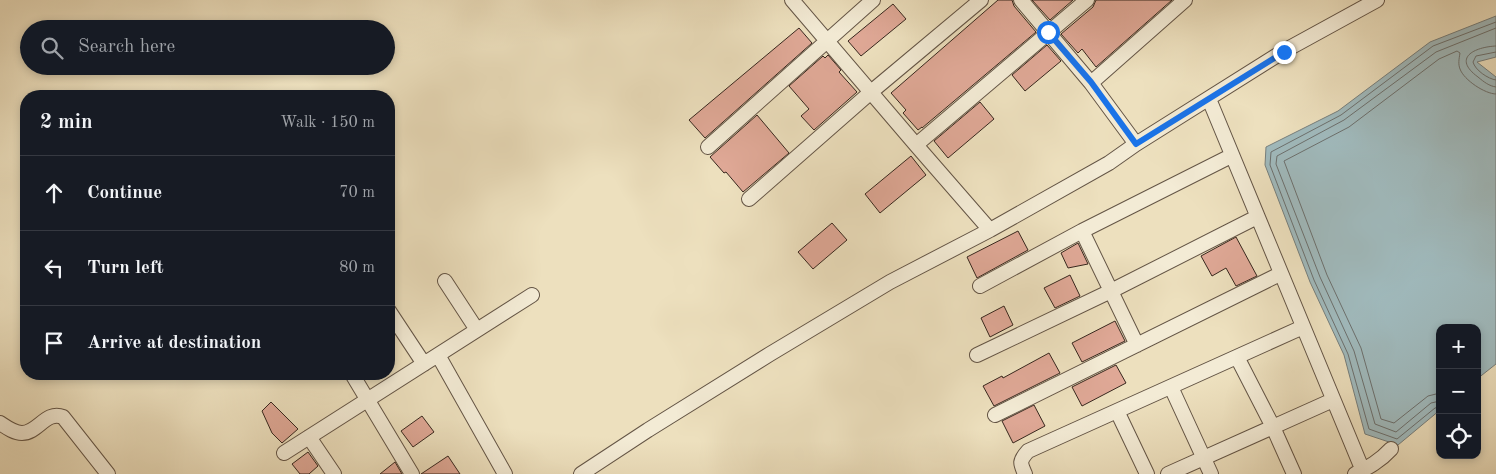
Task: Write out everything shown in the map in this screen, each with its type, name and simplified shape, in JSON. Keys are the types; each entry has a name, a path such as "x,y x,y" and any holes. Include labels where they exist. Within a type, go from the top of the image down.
{"street":[{"path":"792,0 990,230"},
{"path":"708,147 873,0"},
{"path":"748,199 981,0"},
{"path":"1021,0 1091,82 1136,144"},
{"path":"916,145 1087,0"},
{"path":"1091,82 1186,0"},
{"path":"581,474 673,414 890,282 990,230 1109,163 1136,144 1284,52 1377,0"},
{"path":"1208,99 1334,400 1359,472 1371,467 1391,449"},
{"path":"980,286 1082,231 1231,156"},
{"path":"977,355 1111,291 1257,217"},
{"path":"1082,231 1137,345"},
{"path":"995,415 1280,274"},
{"path":"445,281 477,330"},
{"path":"284,453 532,295"},
{"path":"395,320 424,364"},
{"path":"1025,474 1021,464 1022,457 1028,451 1303,327"},
{"path":"438,355 505,474"},
{"path":"1237,356 1273,427 1294,474"},
{"path":"356,380 412,474"},
{"path":"1171,387 1211,474"},
{"path":"1168,474 1334,400"},
{"path":"1117,411 1147,474"},
{"path":"0,423 21,434 29,432 52,416 58,415 62,417 108,474"},
{"path":"309,437 334,474"}],"water":[{"path":"1496,16 1496,57 1477,62 1496,77 1496,364 1481,376 1481,324 1436,324 1436,413 1398,445 1365,434 1344,355 1310,282 1265,165 1266,147 1338,111 1430,42"}],"building":[{"path":"998,0 1012,0 1014,6 1036,32 918,130 903,113 906,110 891,93"},
{"path":"1032,0 1073,0 1050,20"},
{"path":"1096,0 1172,0 1096,67 1082,49 1078,53 1061,34 1093,7"},
{"path":"893,4 906,19 861,56 848,41"},
{"path":"799,28 812,43 705,138 689,120"},
{"path":"1047,45 1061,61 1025,91 1012,75"},
{"path":"828,55 841,70 839,72 857,92 814,130 801,116 809,109 789,86 823,56 825,58"},
{"path":"980,102 994,119 948,158 934,141"},
{"path":"757,115 789,153 743,192 710,157"},
{"path":"911,156 926,175 880,213 865,194"},
{"path":"832,223 847,240 813,269 798,252"},
{"path":"1018,231 1028,250 977,278 967,257"},
{"path":"1236,237 1257,276 1236,286 1226,268 1212,276 1201,256"},
{"path":"1078,243 1088,264 1068,268 1061,253"},
{"path":"1070,275 1080,296 1055,308 1044,288"},
{"path":"1004,306 1013,325 990,337 981,318"},
{"path":"1115,321 1125,341 1082,362 1072,343"},
{"path":"1049,353 1060,373 994,406 983,386 1002,376 1003,378"},
{"path":"1116,365 1126,383 1082,406 1072,387"},
{"path":"271,402 298,429 282,443 272,433 262,411"},
{"path":"1034,405 1045,426 1013,443 1002,421"},
{"path":"422,416 434,432 413,447 401,431"},
{"path":"308,452 318,466 309,474 300,474 292,464"},
{"path":"448,456 460,474 421,474"},
{"path":"395,462 402,474 380,474"}],"route":[{"path":"1048,32 1091,82 1136,144 1284,52"}]}
